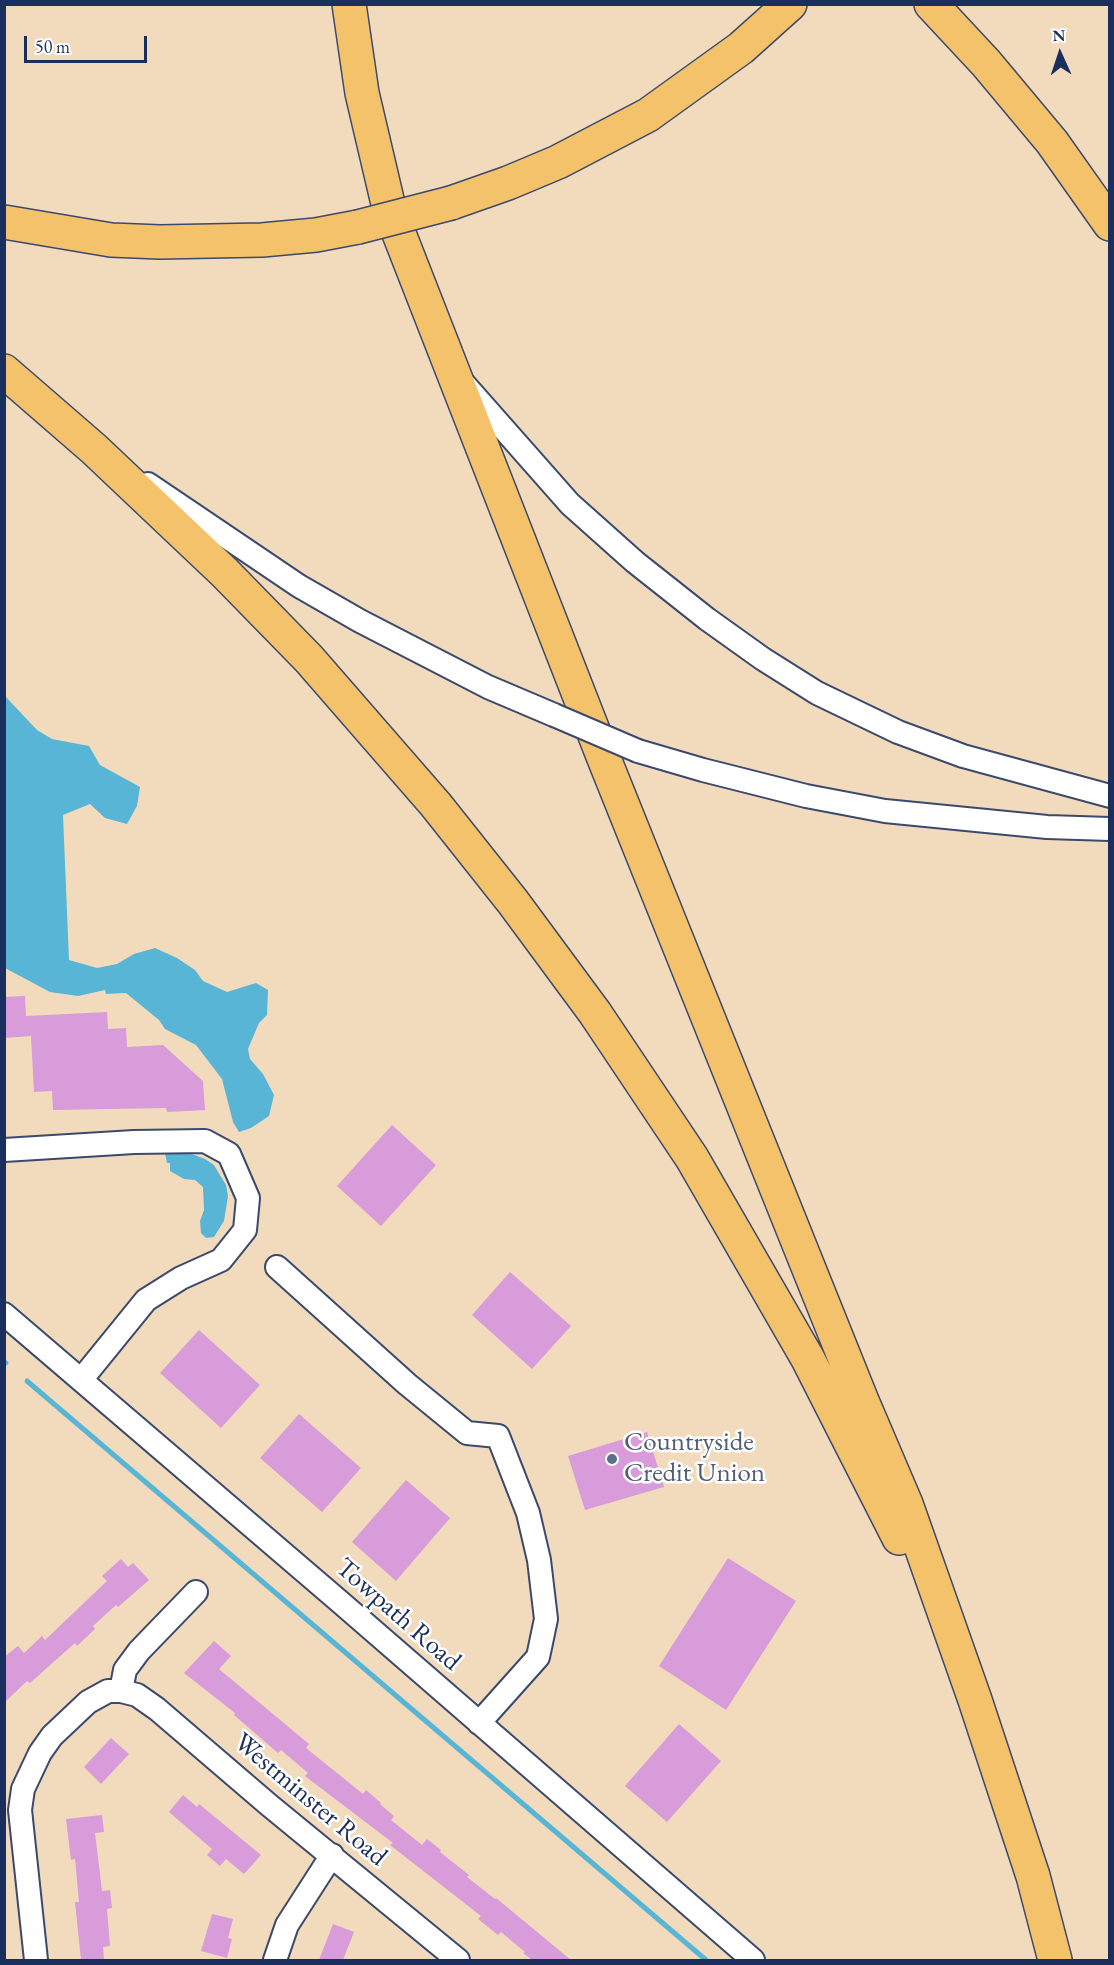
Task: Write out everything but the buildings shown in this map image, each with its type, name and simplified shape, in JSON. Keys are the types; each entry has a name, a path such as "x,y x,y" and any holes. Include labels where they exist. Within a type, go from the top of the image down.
{"highway":[{"path":"350,4 364,104 389,208 607,767 861,1401 906,1504 975,1700 1033,1875 1055,1960"},
{"path":"4,222 111,240 160,242 262,240 316,235 358,227 452,202 508,183 558,162 648,115 741,48 790,4"},
{"path":"931,4 986,63 1052,142 1110,224"},
{"path":"4,371 94,448 225,573 309,659 436,805 513,902 595,1013 692,1158 808,1359 900,1541 975,1700"}],"street":[{"path":"1052,142 1110,195"},
{"path":"454,372 570,504 635,562 707,619 764,659 817,693 898,732 963,756 1110,796"},
{"path":"94,448 319,597 360,621 488,687 638,751 806,796 885,811 1047,827 1110,829"},
{"path":"4,1150 134,1142 205,1142 229,1154 248,1198 245,1230 220,1260 181,1278 146,1300 81,1380"},
{"path":"277,1267 407,1384 467,1433 498,1436 528,1513 539,1560 546,1618 537,1657 479,1723"},
{"name":"Towpath Road","path":"4,1314 753,1960"},
{"path":"36,1960 20,1810 23,1789 40,1753 52,1736 88,1702 108,1691 121,1691 126,1670 139,1651 196,1592"},
{"name":"Westminster Road","path":"121,1691 137,1695 157,1709 458,1960"},
{"path":"275,1960 287,1925 332,1856"}],"water":[{"path":"5,696 37,730 52,739 89,746 100,765 140,787 137,806 127,824 105,818 90,804 63,815 69,960 97,968 117,964 134,954 155,948 177,958 195,970 203,981 227,992 256,983 268,990 267,1015 259,1023 248,1049 250,1059 263,1074 274,1095 269,1116 251,1128 239,1132 233,1122 222,1079 196,1045 165,1029 159,1020 126,993 106,994 105,990 78,996 50,992 5,968"},
{"path":"188,1148 189,1153 214,1165 226,1185 228,1196 224,1221 214,1237 206,1238 201,1233 200,1221 204,1210 203,1187 195,1180 184,1179 170,1171 170,1163 167,1163 165,1153"}],"waterway":[{"path":"27,1381 706,1960"}],"place":[{"name":"Countryside Credit Union","path":"612,1459"}]}
